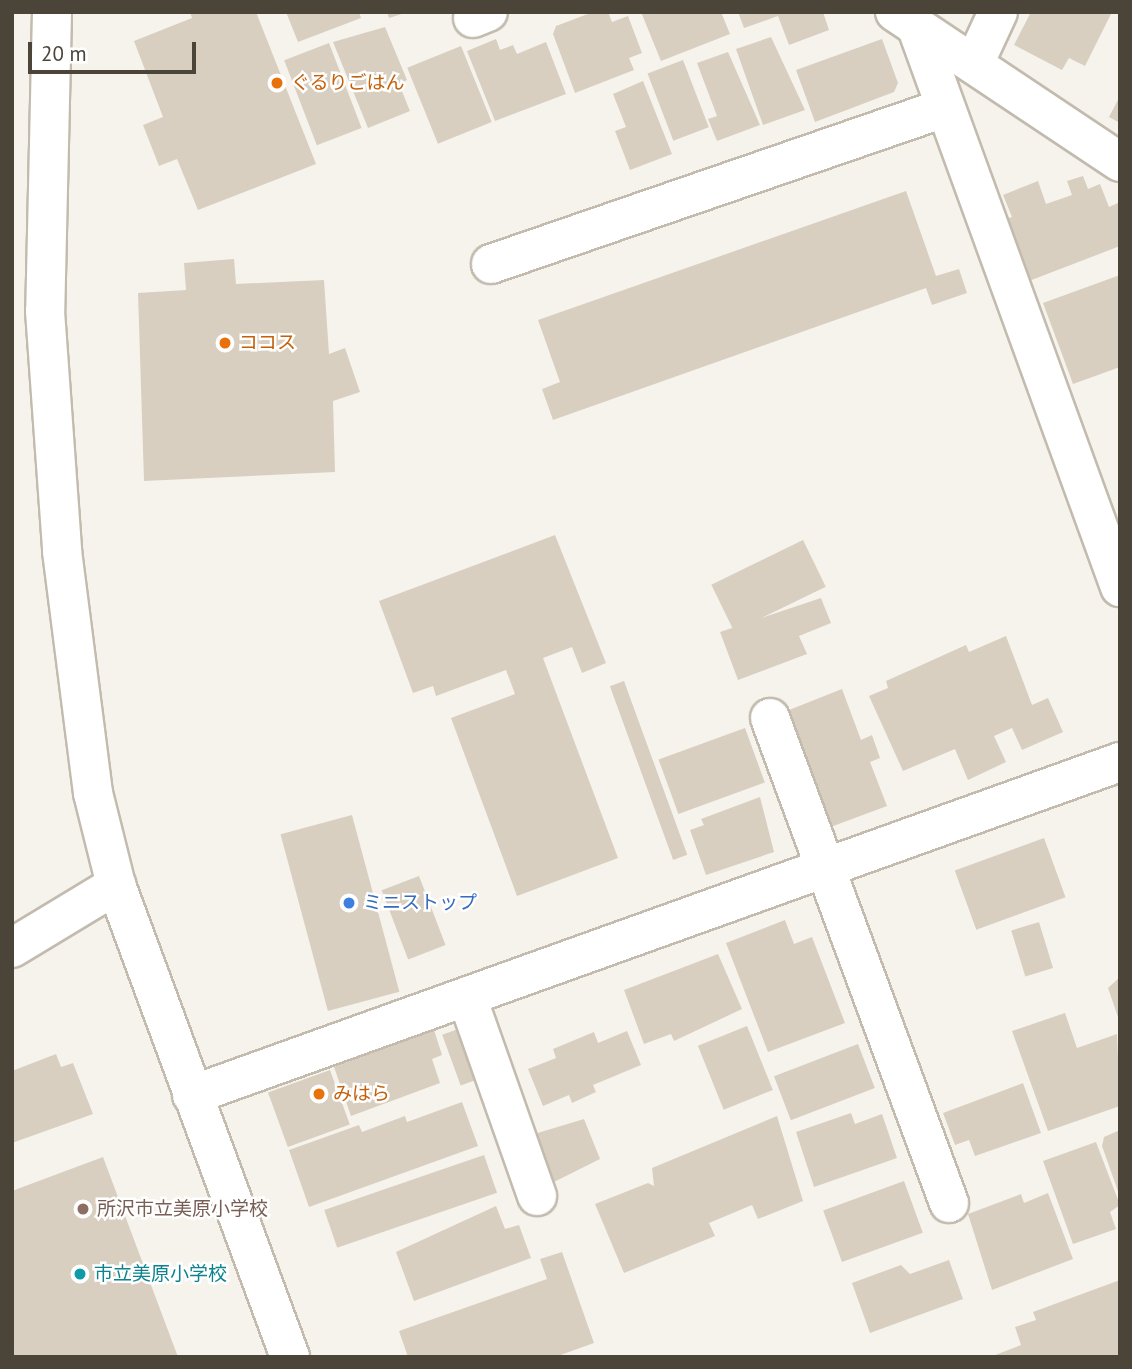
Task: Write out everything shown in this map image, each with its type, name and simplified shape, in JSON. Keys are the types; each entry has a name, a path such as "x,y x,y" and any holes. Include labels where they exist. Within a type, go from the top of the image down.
{"street":[{"path":"52,12 45,311 62,551 78,706 116,886 289,1357"},
{"path":"974,64 998,12"},
{"path":"906,20 1120,162"},
{"path":"906,20 942,109 1120,587"},
{"path":"491,264 942,109"},
{"path":"770,718 949,1203"},
{"path":"192,1095 1120,762"},
{"path":"12,948 116,886"},
{"path":"467,997 537,1196"}],"building":[{"path":"190,12 256,12 316,164 198,210 177,159 159,166 143,125 163,117 134,41 192,18"},
{"path":"286,12 359,12 361,18 298,42"},
{"path":"387,12 405,12 405,13 389,18"},
{"path":"593,12 608,12 612,22 628,16 642,53 629,58 634,70 575,93 553,34 556,26"},
{"path":"641,12 721,12 730,34 661,61"},
{"path":"738,12 823,12 829,30 789,45 778,16 744,28"},
{"path":"1031,12 1112,12 1085,66 1069,58 1062,70 1014,45"},
{"path":"385,27 407,80 399,84 410,111 368,128 333,42"},
{"path":"771,37 805,110 763,125 736,49"},
{"path":"496,39 500,50 513,45 517,54 546,42 566,94 495,121 467,51"},
{"path":"882,39 898,83 894,92 815,122 796,70"},
{"path":"329,43 362,128 317,145 284,60"},
{"path":"461,46 492,122 438,144 407,68"},
{"path":"728,52 760,125 717,141 708,119 717,116 697,63"},
{"path":"683,60 709,127 673,141 648,74"},
{"path":"643,81 672,154 630,170 615,131 626,127 613,94"},
{"path":"1120,96 1120,123 1109,117"},
{"path":"1083,176 1088,189 1100,184 1109,207 1120,202 1120,246 1029,281 1005,219 1012,217 1003,195 1038,181 1046,204 1072,195 1067,181"},
{"path":"906,191 936,276 959,269 967,293 932,305 926,288 553,420 542,389 560,382 538,320"},
{"path":"234,259 236,284 324,280 329,354 345,348 360,392 333,401 335,472 144,481 138,293 186,290 184,263"},
{"path":"1120,275 1120,367 1073,384 1043,303"},
{"path":"555,535 606,663 582,673 572,647 543,658 618,858 517,896 451,718 515,694 506,670 436,696 433,686 413,693 379,601"},
{"path":"803,540 826,587 734,631 711,585"},
{"path":"821,598 831,623 799,636 807,654 738,680 720,632"},
{"path":"1006,636 1032,705 1048,698 1063,732 1022,750 1012,728 994,736 1006,762 968,780 955,749 903,771 869,696 888,688 886,681 966,645 969,652"},
{"path":"624,681 687,855 673,860 610,686"},
{"path":"842,689 861,740 872,735 880,758 870,762 887,806 828,828 784,712"},
{"path":"745,728 765,783 678,814 659,759"},
{"path":"760,797 774,852 706,875 690,830 704,825 701,819"},
{"path":"352,815 399,992 328,1011 281,834"},
{"path":"1044,838 1066,897 976,930 955,870"},
{"path":"419,876 446,945 408,959 382,890"},
{"path":"785,920 794,944 812,937 845,1023 768,1052 726,943"},
{"path":"1039,922 1053,968 1025,976 1011,930"},
{"path":"718,954 742,1009 674,1041 671,1034 644,1044 624,990"},
{"path":"1120,977 1120,1020 1119,1020 1108,988"},
{"path":"1065,1013 1077,1048 1117,1034 1120,1106 1048,1131 1012,1031"},
{"path":"747,1026 773,1090 724,1110 698,1046"},
{"path":"461,1028 479,1079 461,1086 442,1035"},
{"path":"434,1030 442,1055 432,1059 440,1083 351,1116 334,1067"},
{"path":"627,1031 641,1065 593,1085 596,1092 572,1103 569,1095 543,1106 528,1069 556,1058 553,1049 594,1032 598,1043"},
{"path":"858,1044 875,1088 791,1120 774,1076"},
{"path":"56,1054 61,1067 73,1063 93,1114 12,1143 12,1071"},
{"path":"330,1070 350,1125 288,1147 268,1093"},
{"path":"1023,1083 1041,1133 975,1156 969,1140 955,1145 943,1113"},
{"path":"462,1102 478,1146 309,1207 289,1150 359,1125 362,1132 405,1116 407,1122"},
{"path":"851,1113 855,1124 882,1114 897,1158 814,1187 796,1132"},
{"path":"777,1116 803,1201 758,1219 752,1205 709,1223 715,1236 624,1273 595,1204 648,1183 654,1186 652,1168"},
{"path":"584,1119 600,1159 550,1184 531,1135"},
{"path":"1120,1130 1119,1194 1102,1146 1104,1137"},
{"path":"1096,1142 1120,1205 1110,1212 1116,1229 1073,1244 1043,1161"},
{"path":"484,1155 497,1193 337,1248 324,1210"},
{"name":"市立美原小学校","path":"103,1157 178,1357 12,1357 12,1191"},
{"path":"904,1181 923,1233 842,1262 823,1210"},
{"path":"1048,1193 1073,1259 992,1290 968,1214 1021,1194 1024,1203"},
{"path":"496,1206 505,1229 519,1225 531,1258 414,1301 396,1252"},
{"path":"562,1252 594,1343 555,1357 408,1357 399,1331 547,1279 540,1259"},
{"path":"949,1260 963,1299 870,1333 852,1283 901,1265 910,1274"},
{"path":"1120,1280 1120,1357 990,1357 1021,1345 1015,1327 1036,1320 1033,1312"}],"place":[{"name":"ぐるりごはん","path":"277,83"},
{"name":"ココス","path":"225,343"},
{"name":"ミニストップ","path":"349,903"},
{"name":"みはら","path":"319,1094"},
{"name":"所沢市立美原小学校","path":"83,1209"},
{"name":"市立美原小学校","path":"80,1274"}]}
